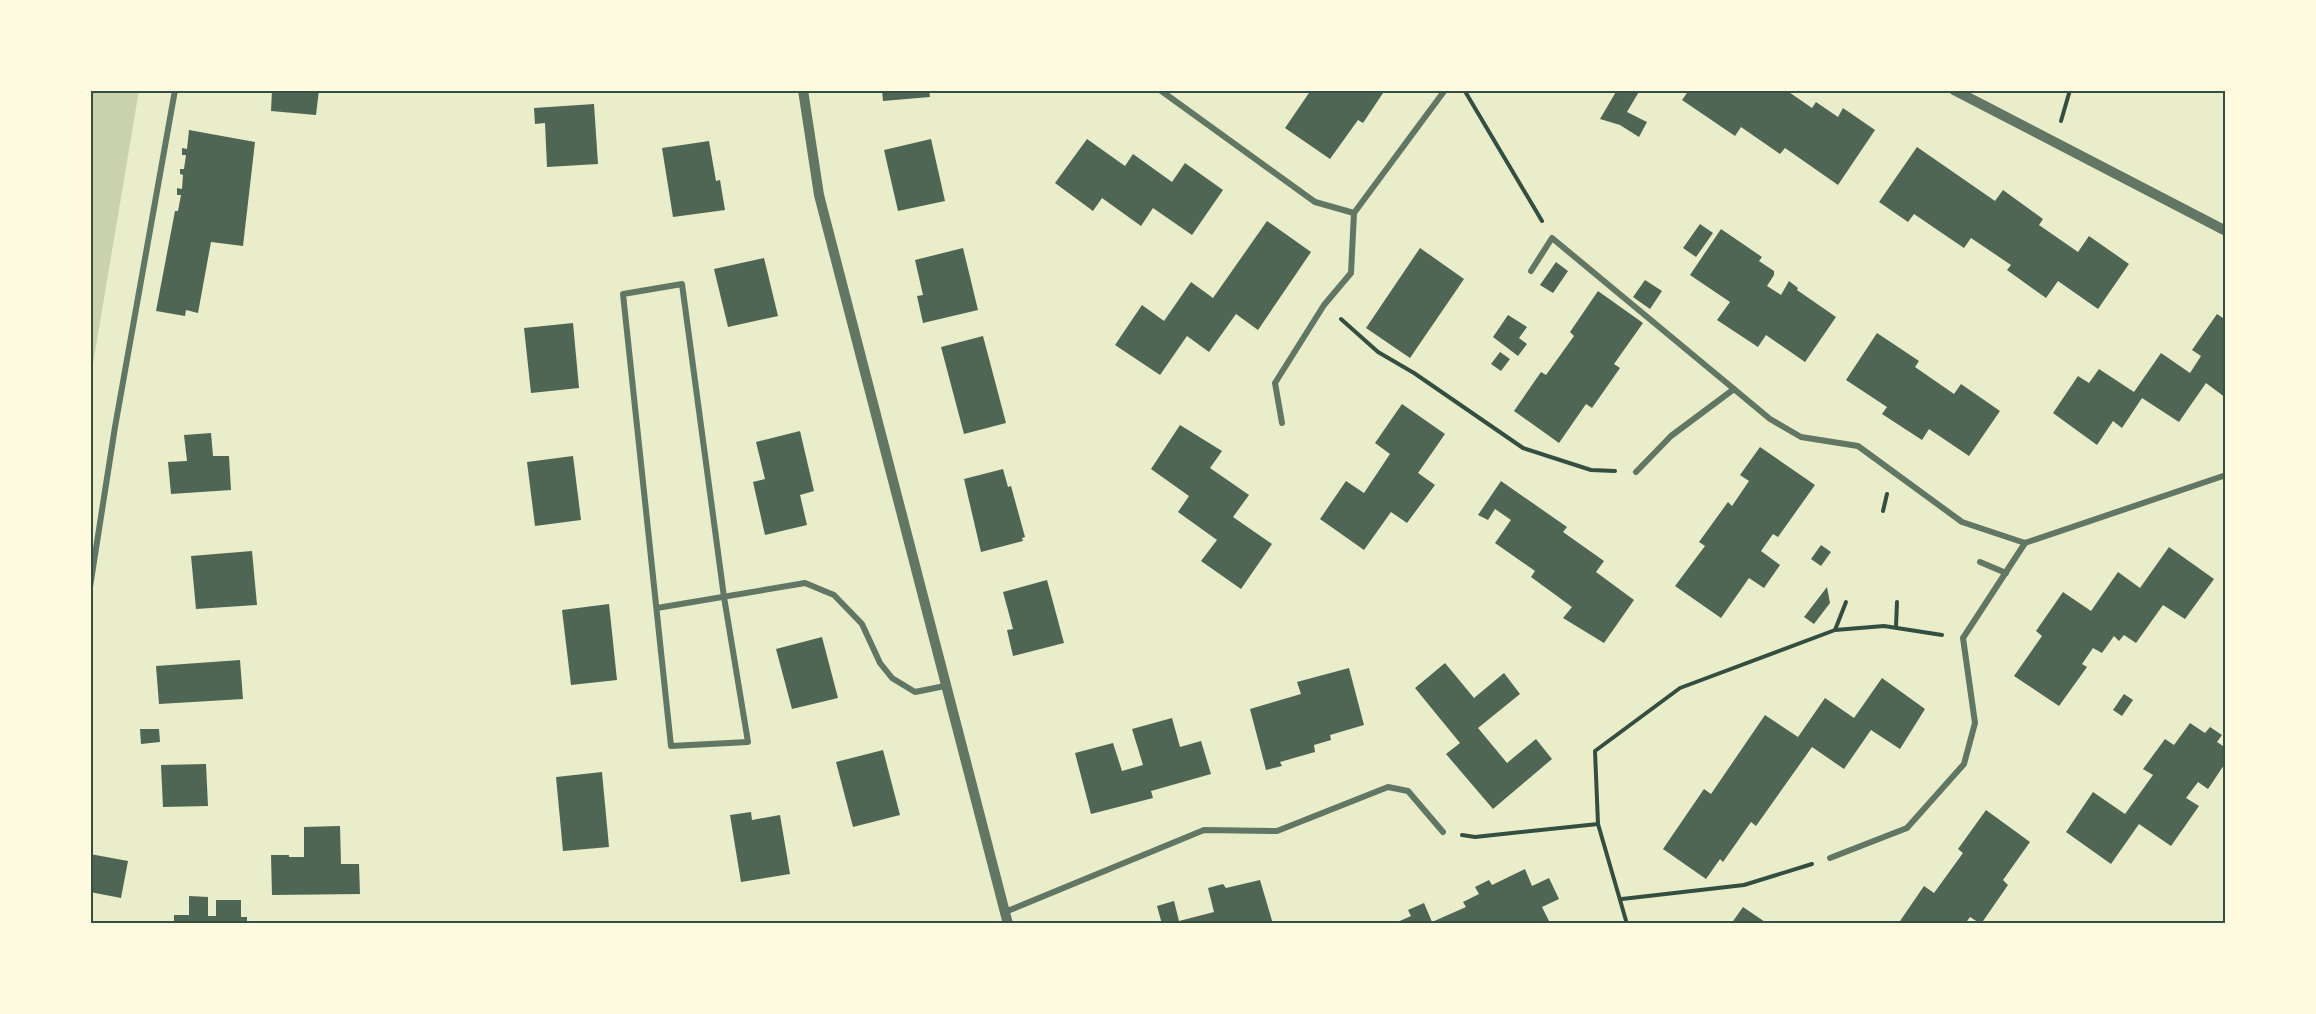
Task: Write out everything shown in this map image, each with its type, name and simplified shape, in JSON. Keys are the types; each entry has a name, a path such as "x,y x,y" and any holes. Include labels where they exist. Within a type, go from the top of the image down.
{"street":[{"path":"90,587 115,427 175,90"},
{"path":"803,90 819,195 1008,924"},
{"path":"1160,90 1315,202 1354,213"},
{"path":"1282,423 1275,383 1324,305 1351,273 1354,213 1445,90"},
{"path":"1954,90 2226,231"},
{"path":"1531,271 1552,238 1770,418 1801,437 1858,446 1962,522 2025,543 2226,475"},
{"path":"682,284 724,597 748,742 672,746 623,294 682,284"},
{"path":"1636,472 1671,436 1734,389"},
{"path":"1830,858 1907,828 1964,764 1975,723 1964,638 2025,543"},
{"path":"1980,562 2006,573"},
{"path":"657,608 805,583 834,595 862,624 880,663 892,678 915,692 945,687"},
{"path":"1005,912 1204,830 1277,831 1388,787 1408,791 1443,832"}],"path":[{"path":"1464,90 1552,238"},
{"path":"2055,142 2070,90"},
{"path":"1324,305 1378,352 1414,373 1523,448 1591,470 1636,472"},
{"path":"1835,630 1846,602"},
{"path":"1896,627 1897,603"},
{"path":"1627,924 1622,899 1598,824 1596,751 1680,688 1835,630 1884,626 1964,638"},
{"path":"1443,832 1475,837 1598,824"},
{"path":"1622,899 1744,885 1830,858"}],"green space":[{"path":"90,90 139,90 90,382"}],"building":[{"path":"272,90 319,90 316,115 271,111"},
{"path":"882,90 929,90 930,97 883,101"},
{"path":"1311,90 1318,92 1320,90 1385,90 1363,123 1358,120 1330,159 1285,128"},
{"path":"1617,90 1640,90 1627,112 1647,122 1639,137 1620,125 1600,119"},
{"path":"1689,90 1786,90 1812,108 1816,102 1838,117 1843,108 1875,130 1838,185 1785,148 1780,154 1741,127 1735,136 1682,100"},
{"path":"594,104 598,164 547,167 545,123 535,124 534,108"},
{"path":"189,130 255,142 243,246 211,242 198,313 186,310 185,316 156,311 175,211 178,211 181,195 177,195 177,188 182,189 183,175 180,174 180,169 184,169 186,155 182,155 182,148 187,149"},
{"path":"931,139 945,201 898,211 884,150"},
{"path":"1087,139 1125,166 1133,154 1172,182 1185,163 1223,190 1192,235 1153,208 1141,226 1102,198 1093,211 1055,183"},
{"path":"709,141 716,181 720,180 725,210 673,217 662,148"},
{"path":"1917,147 1995,201 2003,190 2043,219 2039,225 2078,252 2089,236 2129,264 2098,309 2058,281 2046,298 2007,270 2011,265 1971,238 1964,248 1914,214 1908,222 1879,202"},
{"path":"1267,221 1311,252 1258,330 1236,314 1209,352 1187,336 1160,375 1115,345 1142,305 1164,321 1191,282 1213,298"},
{"path":"1700,224 1713,233 1696,257 1683,248"},
{"path":"1721,229 1762,257 1759,261 1774,271 1767,286 1781,295 1789,281 1798,288 1797,290 1836,317 1805,362 1766,335 1758,347 1717,320 1730,302 1690,275"},
{"path":"963,248 978,310 923,323 917,296 923,295 915,260"},
{"path":"1420,248 1464,279 1410,358 1366,328"},
{"path":"764,258 778,316 728,327 714,269"},
{"path":"1556,262 1568,271 1553,293 1540,285"},
{"path":"1645,280 1662,291 1650,309 1633,297"},
{"path":"1598,291 1643,323 1614,364 1620,368 1592,408 1586,404 1559,443 1514,411 1541,372 1546,375 1574,336 1570,332"},
{"path":"2217,314 2226,320 2226,398 2206,383 2179,422 2142,398 2122,428 2113,421 2097,445 2053,413 2078,376 2089,383 2099,369 2134,392 2161,353 2190,373 2201,356 2192,350"},
{"path":"1508,315 1527,327 1519,338 1527,344 1518,356 1493,337"},
{"path":"573,323 579,388 531,393 524,328"},
{"path":"1877,333 1919,361 1915,367 1954,394 1961,384 2000,411 1969,456 1929,429 1922,440 1882,414 1887,407 1846,380"},
{"path":"983,336 1006,423 964,434 941,347"},
{"path":"1500,352 1510,359 1501,371 1491,364"},
{"path":"1402,404 1445,434 1418,473 1435,485 1407,523 1391,512 1364,550 1320,519 1346,481 1364,493 1390,454 1375,443"},
{"path":"1180,425 1222,451 1210,468 1249,495 1233,517 1272,544 1241,589 1201,561 1217,540 1178,512 1189,496 1151,469"},
{"path":"800,431 814,491 800,495 807,525 765,535 753,482 765,479 756,442"},
{"path":"211,433 213,456 229,456 231,490 171,494 168,462 187,461 184,435"},
{"path":"1760,447 1815,485 1778,537 1773,534 1761,551 1780,565 1764,588 1749,578 1721,618 1675,586 1705,546 1699,542 1728,502 1732,506 1749,481 1740,475"},
{"path":"573,456 581,520 535,526 527,462"},
{"path":"1003,469 1008,487 1011,486 1025,537 1022,538 1023,541 981,552 964,479"},
{"path":"1501,481 1567,527 1563,532 1604,561 1596,572 1634,600 1604,643 1563,618 1572,607 1531,577 1535,571 1495,543 1511,520 1495,509 1488,520 1478,515"},
{"path":"1821,545 1831,552 1821,566 1811,559"},
{"path":"2169,547 2214,579 2185,619 2163,605 2136,643 2124,635 2119,641 2114,636 2102,653 2093,648 2082,664 2087,667 2059,706 2014,676 2042,636 2036,631 2063,592 2091,611 2118,572 2140,588"},
{"path":"252,551 257,605 196,609 191,556"},
{"path":"1047,580 1064,643 1013,656 1007,630 1013,629 1003,592"},
{"path":"1827,587 1830,603 1814,624 1804,617"},
{"path":"609,604 617,680 571,685 562,610"},
{"path":"822,637 838,698 792,709 776,649"},
{"path":"240,660 243,699 159,704 156,666"},
{"path":"1445,663 1474,698 1504,673 1520,694 1478,728 1507,763 1536,739 1552,759 1493,809 1446,754 1460,743 1415,688"},
{"path":"1349,668 1364,725 1330,735 1331,740 1314,745 1315,752 1280,762 1282,766 1266,770 1250,709 1301,694 1297,682"},
{"path":"1882,678 1925,709 1900,749 1871,730 1844,769 1812,747 1756,826 1751,822 1723,862 1720,859 1706,879 1663,849 1704,789 1711,794 1765,715 1798,737 1825,698 1854,718"},
{"path":"2124,694 2133,700 2122,716 2113,710"},
{"path":"1172,718 1180,747 1201,741 1211,774 1151,791 1153,798 1091,814 1075,753 1113,743 1122,771 1143,765 1132,729"},
{"path":"2190,723 2205,733 2210,727 2222,735 2217,742 2226,748 2226,762 2208,789 2198,782 2186,798 2199,806 2171,846 2139,824 2111,864 2066,832 2093,792 2125,814 2153,775 2143,769 2165,739 2174,745"},
{"path":"140,729 159,729 160,742 141,744"},
{"path":"883,750 900,815 853,827 836,762"},
{"path":"206,764 208,806 163,807 161,765"},
{"path":"602,772 609,847 563,851 556,777"},
{"path":"1986,810 2030,842 2003,880 2008,885 1981,924 1970,917 1965,924 1898,924 1924,886 1934,893 1963,853 1958,849"},
{"path":"751,812 752,820 780,815 790,874 741,882 730,815"},
{"path":"340,826 341,864 359,864 360,894 272,895 271,855 304,857 304,827"},
{"path":"90,854 128,861 121,898 90,892"},
{"path":"1525,869 1532,886 1549,878 1559,899 1542,907 1549,921 1544,924 1393,924 1411,916 1408,910 1424,903 1432,922 1466,907 1463,902 1479,894 1475,887 1489,880 1492,885"},
{"path":"1260,880 1273,924 1162,924 1157,906 1174,901 1179,921 1214,912 1208,888 1223,884 1226,888"},
{"path":"189,896 208,897 208,916 216,916 216,900 241,900 241,917 247,917 247,924 174,924 174,915 189,915"},
{"path":"1743,907 1768,924 1731,924"}]}
